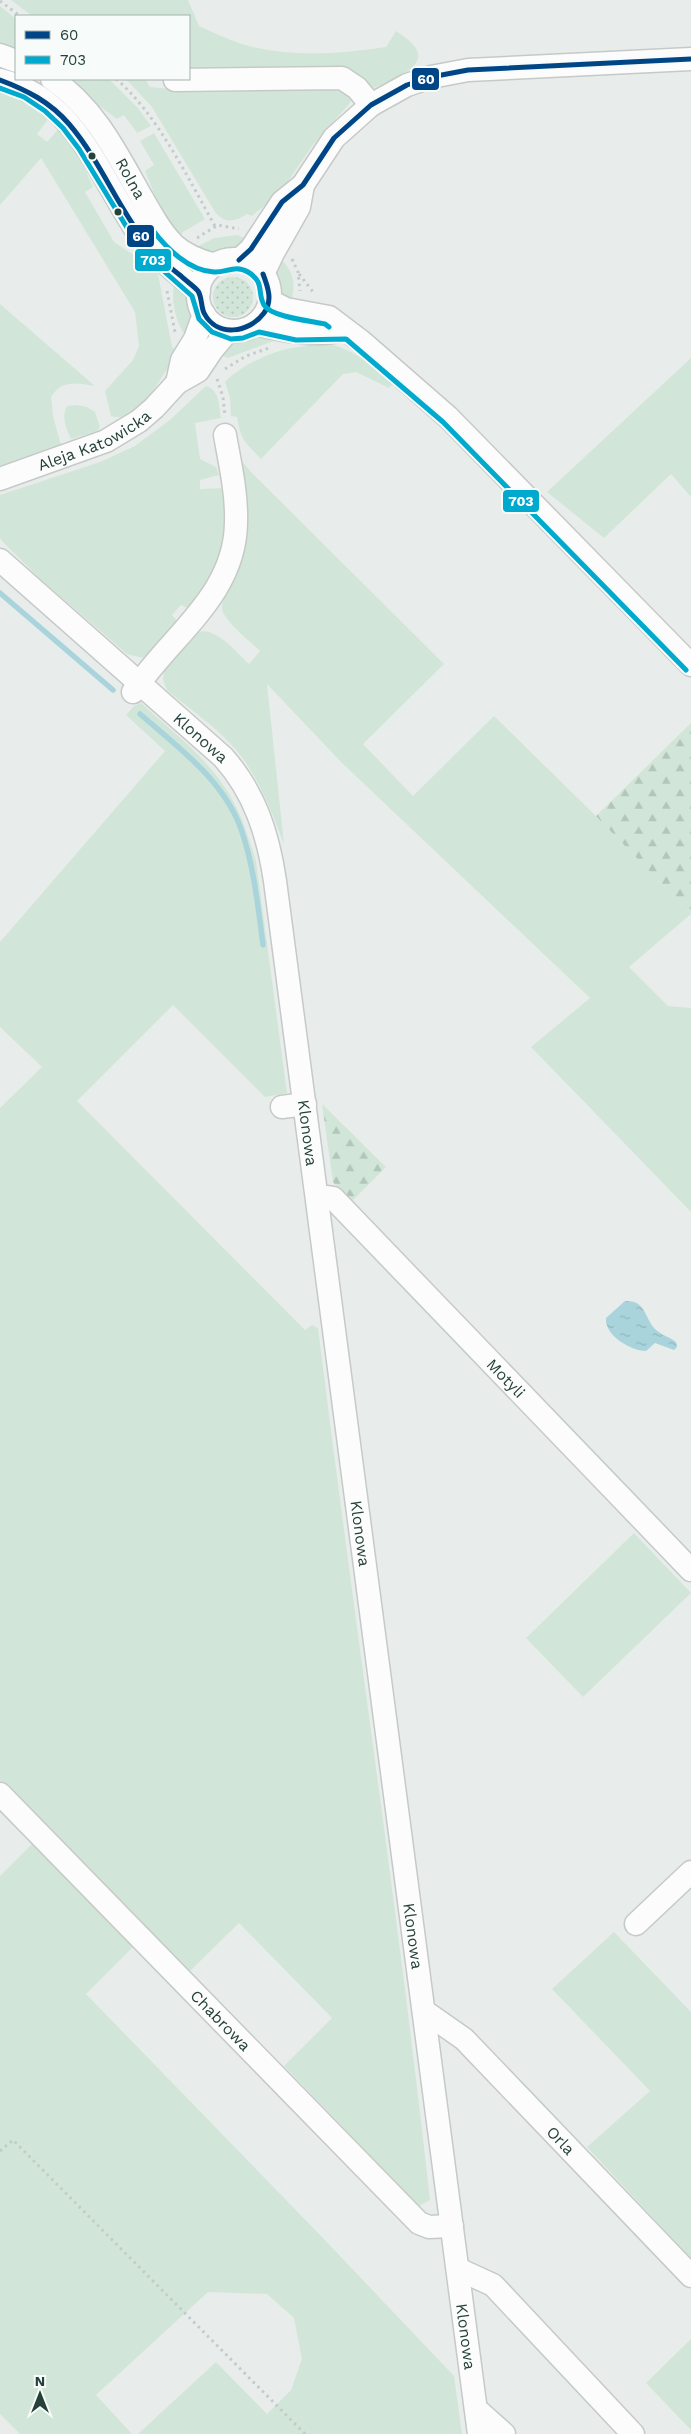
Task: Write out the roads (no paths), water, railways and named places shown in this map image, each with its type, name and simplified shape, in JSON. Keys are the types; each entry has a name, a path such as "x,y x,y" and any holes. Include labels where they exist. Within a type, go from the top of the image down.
{"street":[{"path":"0,55 15,61"},
{"path":"239,260 251,250 282,202 303,185 334,138 371,105 407,85 451,72 522,66 691,59"},
{"path":"190,80 342,78 357,88 371,105"},
{"name":"Rolna","path":"0,80 37,95 64,117 81,138 145,242 167,265 198,292"},
{"name":"Rolna","path":"53,80 76,97 91,114 153,218 169,239 191,257 216,265"},
{"path":"264,274 273,253 300,207 303,185"},
{"path":"239,260 248,262 264,274 269,287 270,301 267,310 256,324 245,330 228,331 214,325 204,314 199,303 198,292 206,274 216,265 223,261 239,260"},
{"path":"270,301 286,309 329,317 362,342 448,417 691,665"},
{"path":"178,383 182,360 195,338 204,314"},
{"path":"256,324 290,332 329,333 344,330"},
{"name":"Aleja Katowicka","path":"0,479 98,444 122,432 154,408 178,383 198,371 228,331"},
{"path":"136,687 205,606 222,582 229,564 236,522 226,435"},
{"name":"Klonowa","path":"0,560 136,687 223,757 240,779 262,819 273,864 318,1196 480,2434"},
{"path":"282,1107 305,1104"},
{"name":"Motyli","path":"318,1196 333,1198 691,1570"},
{"name":"Chabrowa","path":"0,1794 419,2223 429,2227 452,2226"},
{"path":"636,1924 691,1872"},
{"name":"Orla","path":"424,2011 464,2039 691,2276"},
{"path":"458,2269 493,2285 633,2434"},
{"path":"476,2409 504,2434"}],"water":[{"path":"625,1301 632,1301 641,1306 655,1329 676,1342 677,1347 674,1350 655,1343 646,1351 640,1350 626,1345 614,1336 609,1330 606,1318"}],"waterway":[{"path":"0,593 113,690"},
{"path":"140,714 185,753 213,781 235,814 250,859 263,945"}]}
